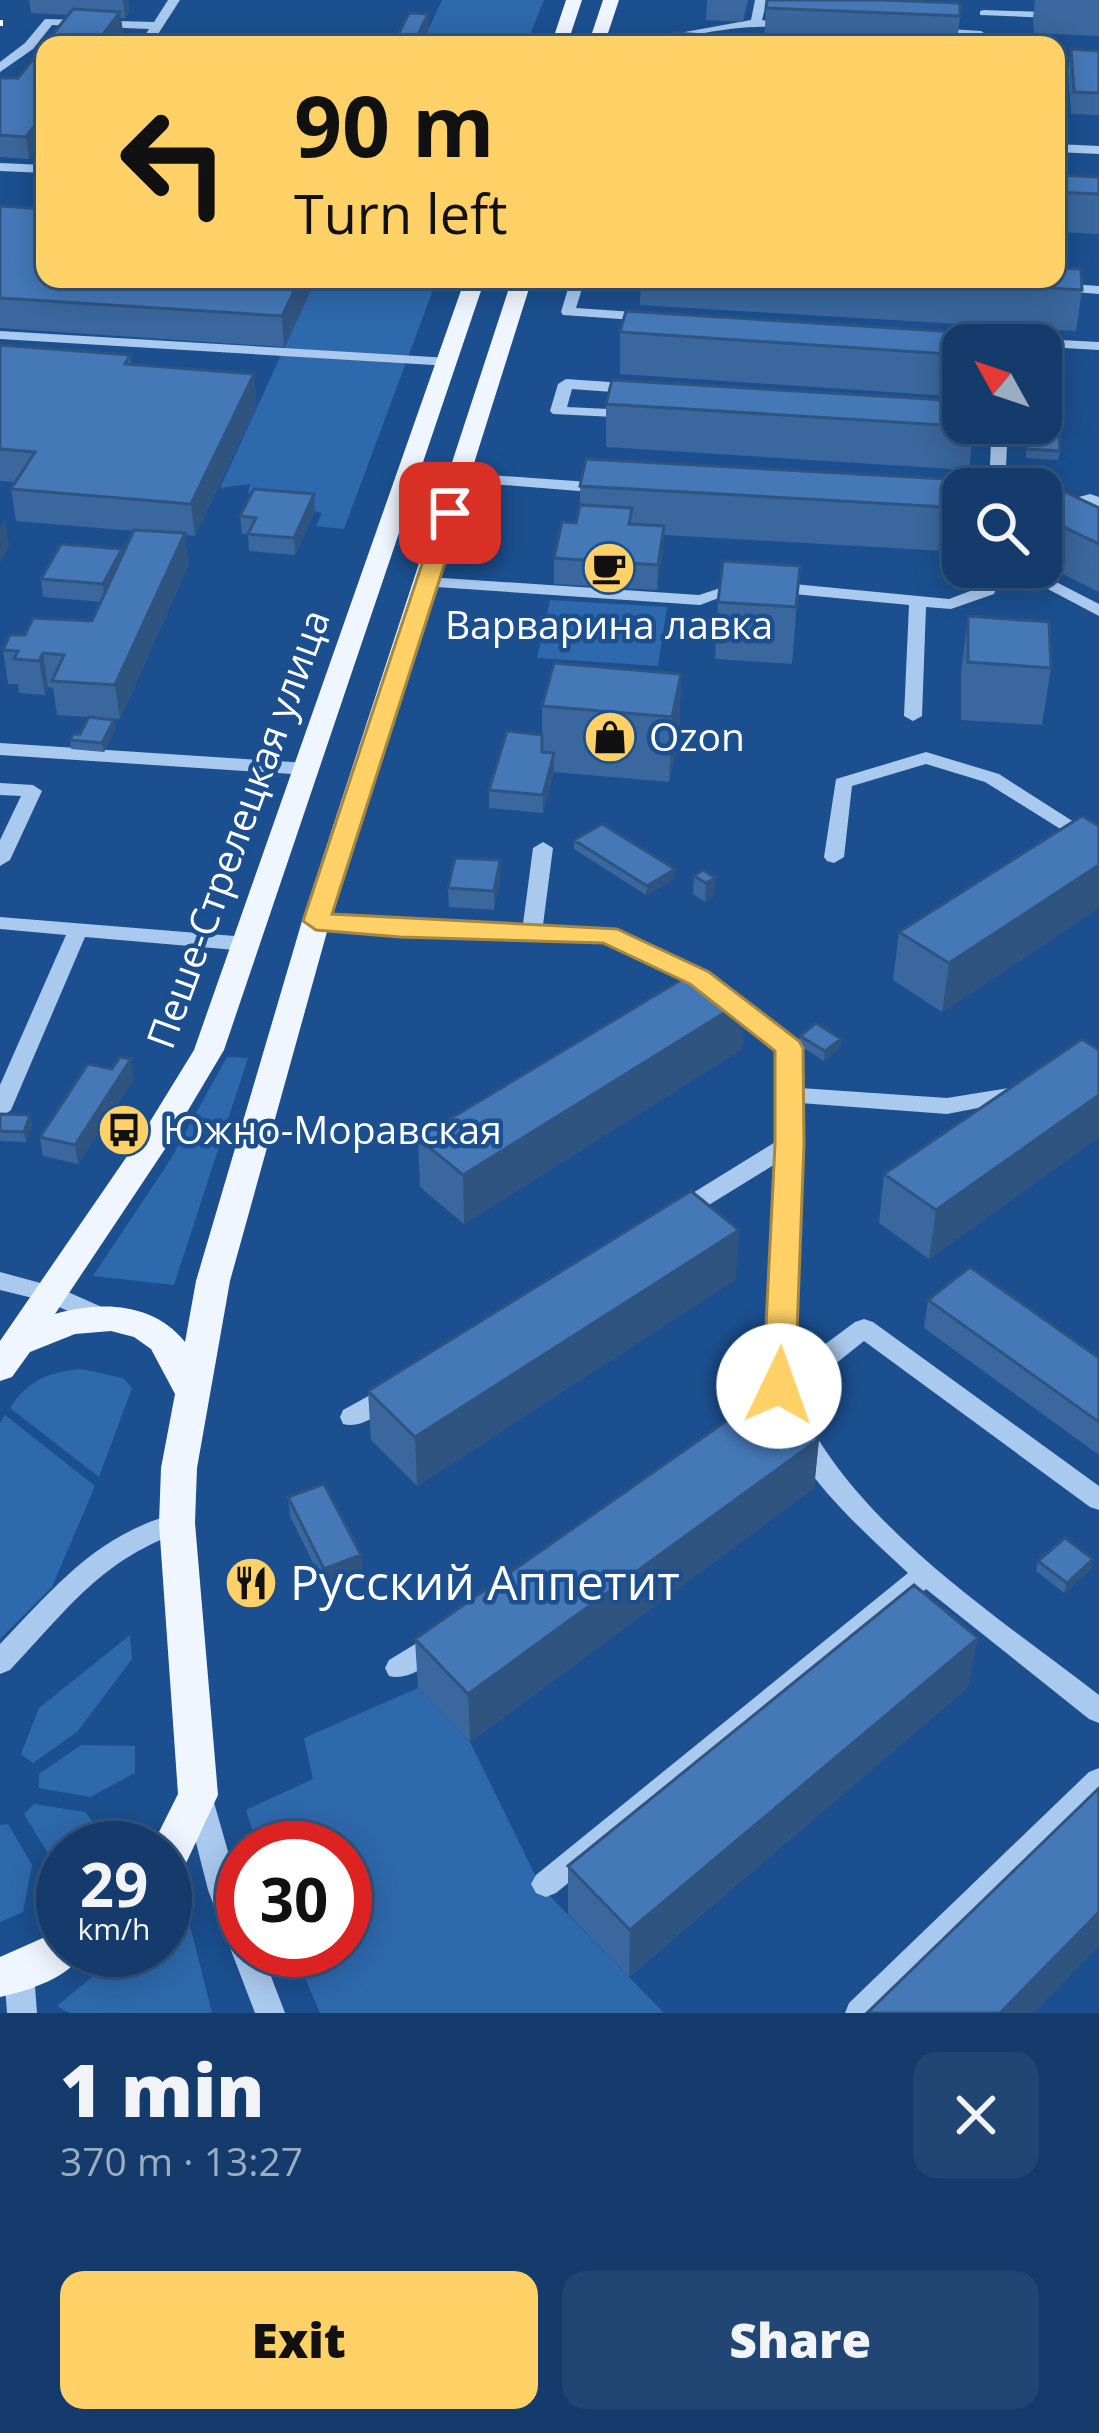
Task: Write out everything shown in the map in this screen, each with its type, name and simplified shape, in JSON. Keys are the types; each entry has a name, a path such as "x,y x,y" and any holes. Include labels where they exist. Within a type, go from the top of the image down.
{"main road":[{"path":"562,36 574,0"},
{"path":"599,36 611,0"},
{"name":"Пеше-Стрелецкая улица","path":"8,1356 208,1050 472,288"},
{"path":"185,1821 198,1795 177,1523 179,1468 213,1281 316,921 519,288"},
{"path":"8,1356 58,1323 85,1316 105,1318 163,1340 194,1397"}],"street":[{"path":"151,36 174,0"},
{"path":"756,23 761,0"},
{"path":"985,7 1099,17"},
{"path":"37,36 49,21 158,26"},
{"path":"675,36 756,23 801,26"},
{"path":"914,31 951,36"},
{"path":"0,68 36,37"},
{"path":"0,45 29,46"},
{"path":"1065,149 1099,151"},
{"path":"0,167 36,169"},
{"path":"575,288 568,312 661,318"},
{"path":"1058,288 1099,291"},
{"path":"0,335 450,362"},
{"path":"1062,345 1099,346"},
{"path":"642,416 558,410 566,384 649,390"},
{"path":"932,433 942,433"},
{"path":"461,478 615,489"},
{"path":"1062,506 1090,499 1099,504"},
{"path":"428,582 700,600 746,585 951,604 989,588"},
{"path":"1055,588 1099,611"},
{"path":"914,716 918,601"},
{"path":"0,749 307,770"},
{"path":"834,857 843,784 926,758 992,778 1099,848"},
{"path":"0,789 33,791 3,848"},
{"path":"532,932 543,848"},
{"path":"316,921 608,935 789,1048 790,1144 776,1398 846,1499 927,1573 1099,1711"},
{"path":"0,923 247,944"},
{"path":"0,1110 78,930"},
{"path":"789,1095 947,1106 1030,1091 1047,1078"},
{"path":"651,1231 790,1144"},
{"path":"0,1281 51,1294 105,1318"},
{"path":"776,1398 864,1328 1099,1500"},
{"path":"352,1417 412,1380"},
{"path":"0,1663 123,1542 148,1528 177,1523"},
{"path":"546,1884 927,1573"},
{"path":"399,1668 457,1628"},
{"path":"860,2013 1099,1781"},
{"path":"198,1795 216,1863"},
{"path":"256,1977 270,2013"}],"shaded area":[{"path":"442,0 544,0 530,36 425,36"},
{"path":"312,288 434,288 344,529 316,526 322,513 248,493 250,484 220,488"},
{"path":"550,600 667,607 658,666 537,658"},
{"path":"227,1057 248,1058 174,1285 93,1276 170,1160"},
{"path":"81,1369 123,1378 132,1388 99,1477 10,1408 40,1379"},
{"path":"5,1415 95,1486 52,1587 0,1639 0,1423"},
{"path":"130,1635 132,1659 77,1732 33,1763 21,1754 39,1708"},
{"path":"418,1688 470,1742 541,1887 664,2013 320,2013 305,1977 372,1977 372,1821 249,1821 246,1810 313,1779 304,1738"},
{"path":"81,1745 135,1746 135,1773 90,1797 39,1788 39,1774"},
{"path":"34,1804 85,1812 92,1821 36,1821 36,1834 24,1814"},
{"path":"8,1824 32,1865 23,1912 0,1922 0,1825"},
{"path":"192,1934 212,2013 69,2013 57,2006 92,1977 192,1977"}],"building":[{"path":"767,0 960,3 960,16 766,8"},
{"path":"73,9 120,12 102,36 51,36"},
{"path":"409,13 428,14 417,36 398,36"},
{"path":"1071,49 1099,51 1099,93 1074,92"},
{"path":"36,55 36,124 26,137 0,135 0,78 18,78"},
{"path":"1065,175 1099,177 1099,194 1065,192"},
{"path":"0,206 36,208 36,288 296,288 282,316 0,298"},
{"path":"1065,268 1081,269 1082,290 1048,288 1065,288"},
{"path":"626,311 942,331 942,354 620,332"},
{"path":"0,345 130,355 125,364 254,374 191,504 11,489 35,452 0,449"},
{"path":"612,380 942,400 942,425 606,404"},
{"path":"1027,444 1060,444 1060,451 1027,449"},
{"path":"586,459 942,479 942,507 580,486"},
{"path":"254,489 314,494 294,538 248,534 256,518 240,516"},
{"path":"1062,490 1099,508 1099,544 1062,526"},
{"path":"580,505 632,508 629,524 664,526 658,565 554,558 562,522 576,523"},
{"path":"134,530 185,533 115,685 52,681 64,655 43,653 39,661 14,659 18,651 3,650 10,635 25,635 33,618 92,621"},
{"path":"61,544 122,549 103,584 41,579"},
{"path":"723,561 800,566 796,607 718,602"},
{"path":"968,616 1049,622 1051,668 968,662"},
{"path":"554,663 681,674 672,717 542,706"},
{"path":"89,717 114,720 102,743 70,740 73,734 80,734"},
{"path":"507,731 542,735 542,752 554,753 543,795 489,790"},
{"path":"1082,816 1099,826 1099,865 949,963 899,932"},
{"path":"602,824 675,869 647,886 574,840"},
{"path":"455,858 500,860 494,891 448,888"},
{"path":"703,870 715,878 706,883 694,876"},
{"path":"699,969 745,1000 463,1175 418,1138"},
{"path":"816,1023 841,1039 825,1051 800,1036"},
{"path":"1082,1039 1099,1050 1099,1095 936,1210 884,1174"},
{"path":"120,1057 131,1059 75,1145 40,1137 88,1064 112,1069"},
{"path":"0,1114 30,1115 24,1132 0,1131"},
{"path":"691,1191 739,1230 415,1437 368,1391"},
{"path":"970,1267 1099,1358 1099,1422 928,1300"},
{"path":"765,1394 819,1439 468,1694 415,1639"},
{"path":"324,1484 361,1555 324,1569 288,1497"},
{"path":"1065,1538 1093,1559 1067,1583 1038,1561"},
{"path":"914,1585 978,1638 630,1930 568,1866"},
{"path":"1099,1788 1099,1912 1000,2013 867,2013"}],"railway":[{"path":"0,20 0,26"}],"place":[{"name":"Варварина лавка","path":"609,568"},
{"name":"Ozon","path":"610,737"},
{"name":"Южно-Моравская","path":"124,1130"},
{"name":"Русский Аппетит","path":"251,1583"}],"route":[{"path":"450,513 316,921 400,929 608,935 700,978 789,1048 790,1144 779,1386"}]}
